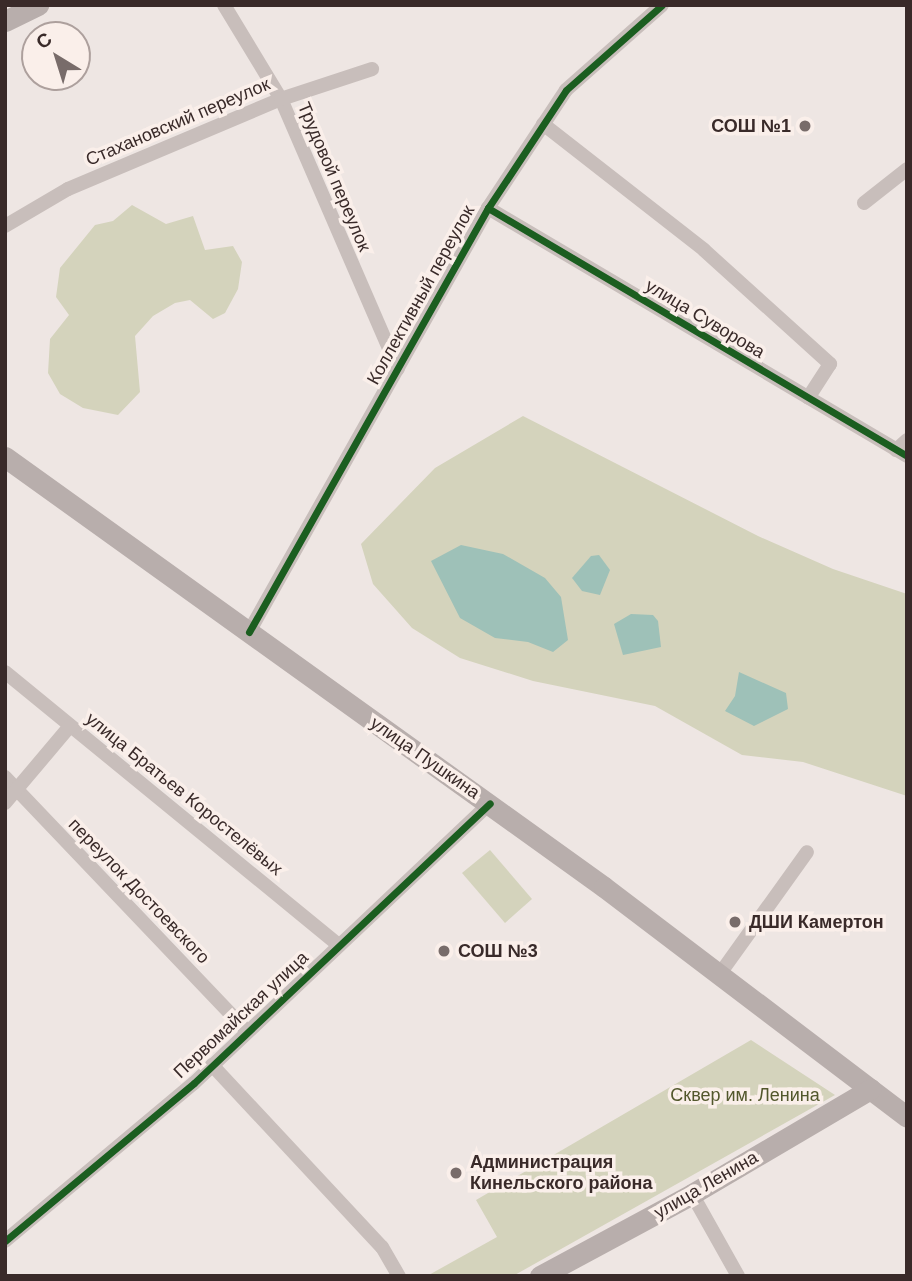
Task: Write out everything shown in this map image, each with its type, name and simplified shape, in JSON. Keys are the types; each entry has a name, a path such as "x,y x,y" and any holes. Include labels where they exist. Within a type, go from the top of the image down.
{"main road":[{"path":"5,21 38,5"},
{"name":"улица Пушкина","path":"8,463 490,803 907,1117"},
{"name":"улица Ленина","path":"540,1276 692,1195 870,1089"}],"street":[{"name":"Трудовой переулок","path":"224,5 281,99 398,369"},
{"name":"Коллективный переулок","path":"248,632 488,208 543,124 566,90 662,5"},
{"name":"Стахановский переулок","path":"5,226 68,189 281,99 372,69"},
{"path":"543,124 704,250 830,364 808,398"},
{"path":"864,203 907,169"},
{"name":"улица Суворова","path":"488,208 808,398 903,449"},
{"name":"улица Братьев Коростелёвых","path":"5,672 339,945"},
{"path":"5,803 70,726"},
{"name":"переулок Достоевского","path":"5,777 14,790 246,1030"},
{"name":"Первомайская улица","path":"5,1241 212,1065 246,1030 490,803"},
{"path":"719,975 807,852"},
{"name":"Первомайская улица","path":"212,1065 382,1247 399,1276"},
{"path":"692,1195 738,1276"}],"green space":[{"path":"132,205 166,224 193,216 205,250 233,246 242,262 238,289 225,313 213,319 190,300 175,303 153,316 135,336 140,392 118,415 83,408 60,394 48,373 50,339 69,315 56,297 60,268 95,225 113,221"},
{"path":"523,416 758,536 833,569 907,594 907,796 803,762 742,755 655,706 533,681 460,658 412,628 373,584 361,544 435,468"},
{"path":"490,850 532,899 505,923 462,873"},
{"name":"Сквер им. Ленина","path":"751,1040 835,1095 513,1276 427,1276 497,1237 476,1200"}],"water":[{"path":"461,545 503,554 545,578 561,597 568,640 553,652 528,642 495,638 460,618 431,561"},
{"path":"599,555 610,570 600,595 582,591 572,578 591,556"},
{"path":"631,614 653,615 658,621 661,647 623,655 614,624"},
{"path":"739,672 786,693 788,709 754,726 725,711 735,696"}],"cycle path":[{"path":"249,632 488,208 566,90 662,5"},
{"path":"488,208 907,456"},
{"path":"5,1241 194,1083 490,803"}],"place":[{"name":"СОШ №1","path":"805,126"},
{"name":"ДШИ Камертон","path":"735,922"},
{"name":"СОШ №3","path":"444,951"},
{"name":"Администрация Кинельского района","path":"456,1173"}]}
